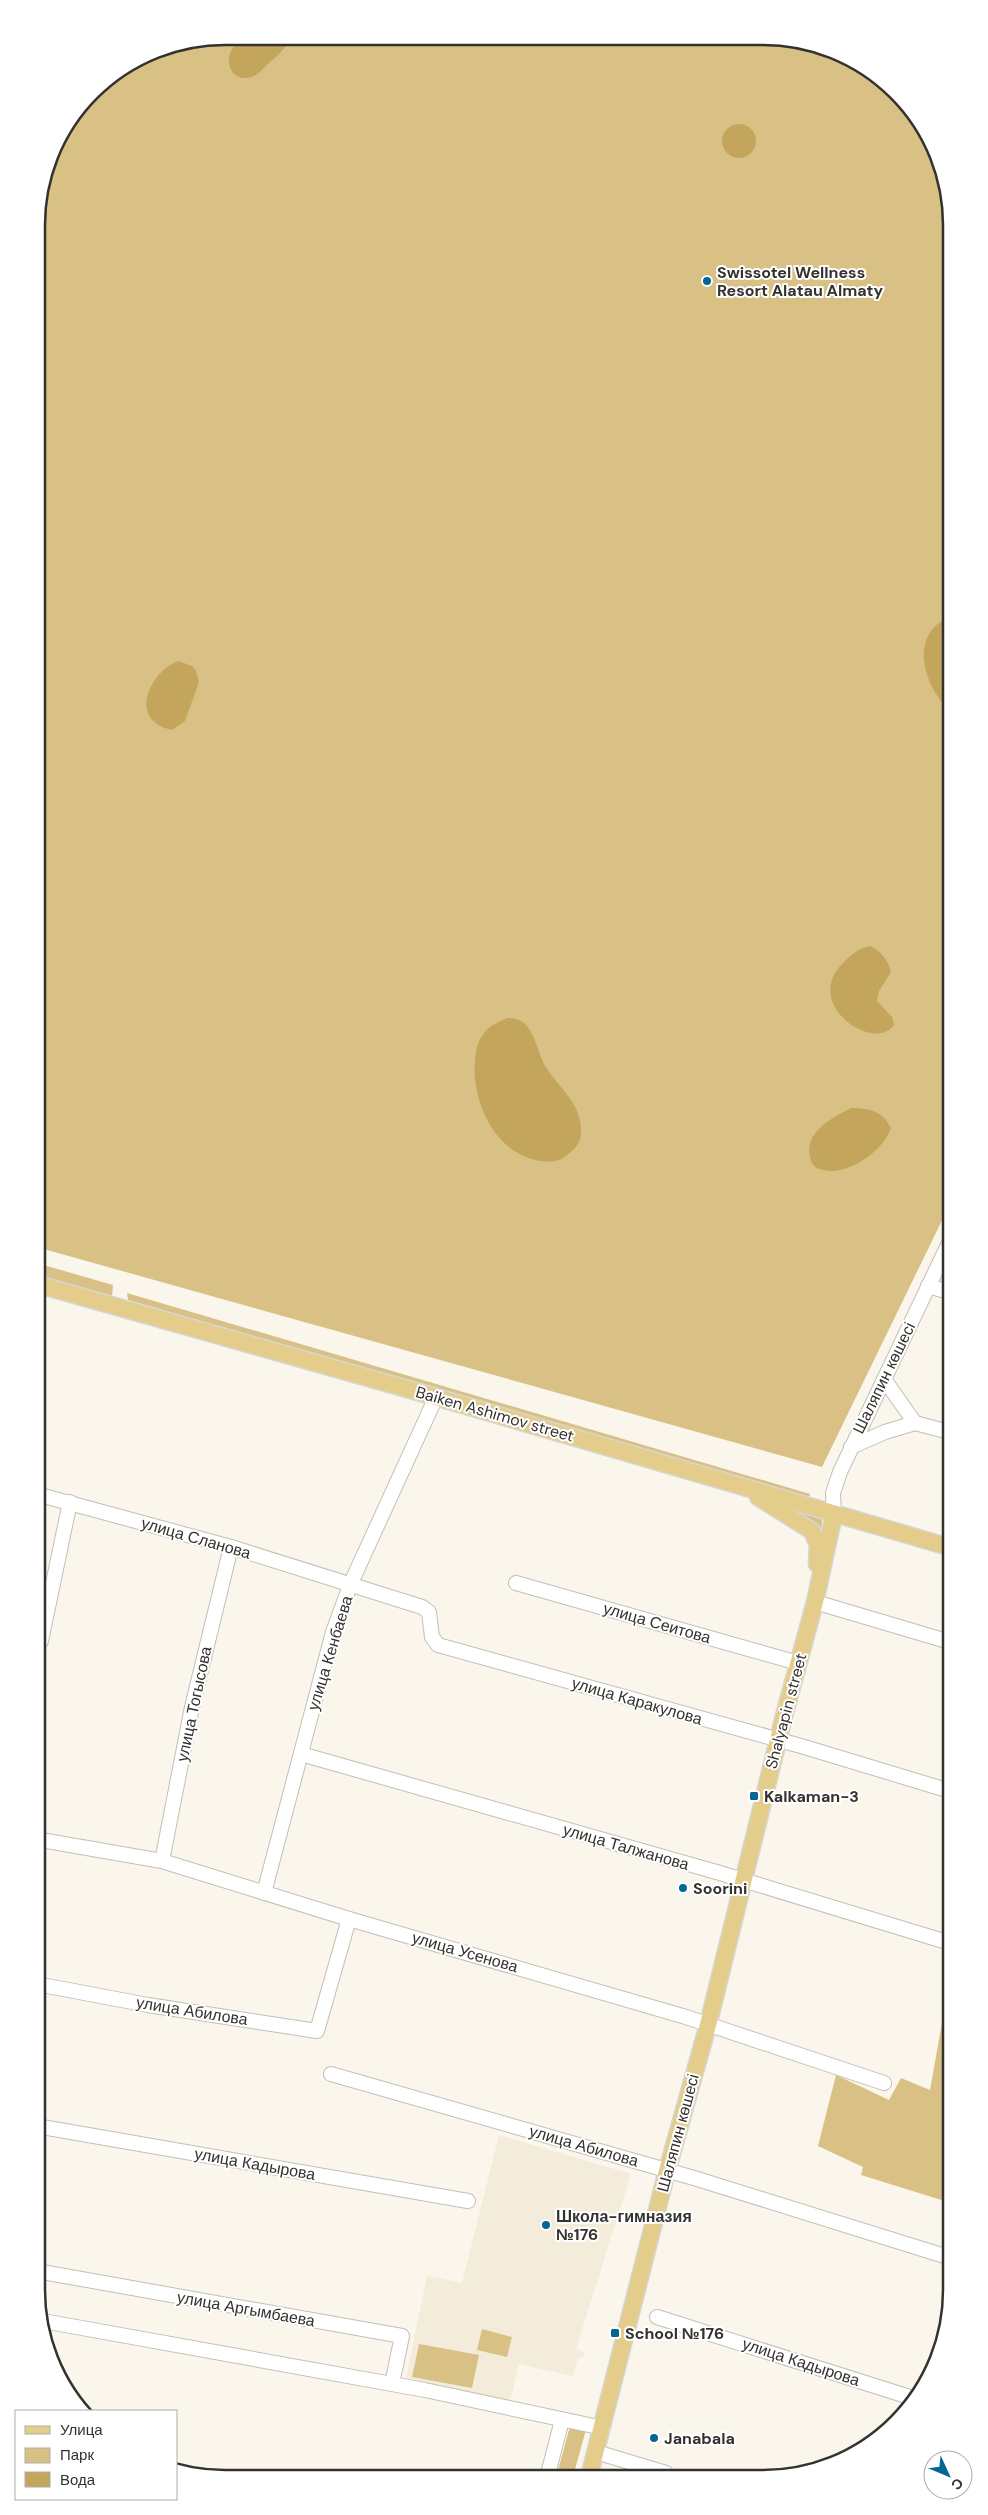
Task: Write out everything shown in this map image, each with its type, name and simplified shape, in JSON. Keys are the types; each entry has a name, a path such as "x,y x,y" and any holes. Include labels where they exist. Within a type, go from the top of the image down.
{"main road":[{"name":"Baiken Ashimov street","path":"45,1286 737,1484 943,1546"},
{"path":"737,1484 812,1531 818,1544 815,1602"},
{"name":"Shalyapin street","path":"708,2025 742,1880 815,1602 834,1514"},
{"name":"Шаляпин көшесі","path":"591,2470 667,2171 708,2025"}],"street":[{"name":"Шаляпин көшесі","path":"834,1514 833,1493 851,1447 943,1256"},
{"path":"928,1286 943,1290"},
{"path":"884,1379 915,1423"},
{"name":"улица Кенбаева","path":"264,1893 333,1632 351,1584 436,1397"},
{"path":"851,1447 885,1432 915,1423 943,1430"},
{"name":"улица Сланова","path":"45,1496 231,1547 351,1584"},
{"path":"45,1622 70,1502"},
{"name":"улица Тогысова","path":"162,1861 192,1707 231,1547"},
{"name":"улица Сеитова","path":"516,1583 798,1663"},
{"name":"улица Каракулова","path":"351,1584 422,1607 429,1612 432,1638 438,1645 778,1740 943,1789"},
{"path":"815,1602 943,1640"},
{"name":"улица Талжанова","path":"301,1754 742,1880 943,1941"},
{"name":"улица Усенова","path":"45,1841 162,1861 349,1919 708,2025 884,2083"},
{"name":"улица Абилова","path":"45,1986 148,2005 317,2031 349,1919"},
{"name":"улица Абилова","path":"331,2074 667,2171 943,2256"},
{"name":"улица Кадырова","path":"45,2128 468,2201"},
{"name":"улица Аргымбаева","path":"45,2273 402,2336 392,2384"},
{"name":"улица Кадырова","path":"657,2317 908,2397"},
{"path":"48,2321 392,2384 602,2428"},
{"path":"549,2470 562,2420"},
{"path":"596,2452 656,2470"}],"shaded area":[{"name":"Школа-гимназия №176","path":"499,2135 631,2174 576,2349 584,2352 583,2358 578,2358 573,2376 519,2364 510,2402 406,2378 427,2276 462,2283"}],"green space":[{"path":"213,45 775,45 810,51 832,59 863,75 882,90 906,115 924,145 937,178 943,213 943,1218 822,1467 45,1249 45,213 51,178 59,156 75,125 90,106 115,82 145,64 178,51"},
{"path":"45,1265 113,1285 112,1297 45,1278"},
{"path":"127,1293 810,1494 809,1498 128,1300"},
{"path":"773,1503 818,1515 822,1520 821,1542"},
{"path":"943,2017 943,2201 861,2175 863,2167 818,2146 836,2075 889,2100 901,2078 930,2090"},
{"path":"482,2329 512,2337 507,2357 477,2350"},
{"path":"419,2344 479,2355 472,2388 412,2377"},
{"path":"579,2424 587,2426 575,2470 558,2470 569,2430"}],"water":[{"path":"236,45 286,45 258,73 247,78 237,76 230,68 229,57"},
{"path":"739,124 746,125 751,129 755,134 755,148 751,153 746,157 739,158 732,157 727,153 723,148 722,141 723,134 727,129 732,125"},
{"path":"943,621 943,703 932,686 924,661 924,648 935,626"},
{"path":"178,661 192,666 196,671 199,682 185,721 172,730 158,725 150,717 147,697 151,686 158,676 167,667"},
{"path":"870,946 884,956 891,972 879,991 877,1001 892,1017 894,1025 884,1032 872,1033 858,1029 845,1020 835,1008 830,993 833,978 844,962 862,948"},
{"path":"507,1018 523,1022 527,1026 544,1064 568,1095 577,1112 580,1121 580,1139 572,1151 560,1159 541,1161 525,1157 511,1148 489,1124 482,1108 475,1076 475,1060 478,1045 487,1030"},
{"path":"851,1108 869,1110 884,1118 891,1128 887,1137 873,1153 854,1165 833,1171 818,1169 811,1160 809,1148 811,1140 815,1133 828,1121"}],"place":[{"name":"Swissotel Wellness Resort Alatau Almaty","path":"707,281"},
{"name":"Kalkaman-3","path":"754,1796"},
{"name":"Soorini","path":"683,1888"},
{"name":"Школа-гимназия №176","path":"546,2225"},
{"name":"School №176","path":"615,2333"},
{"name":"Janabala","path":"654,2438"}]}
